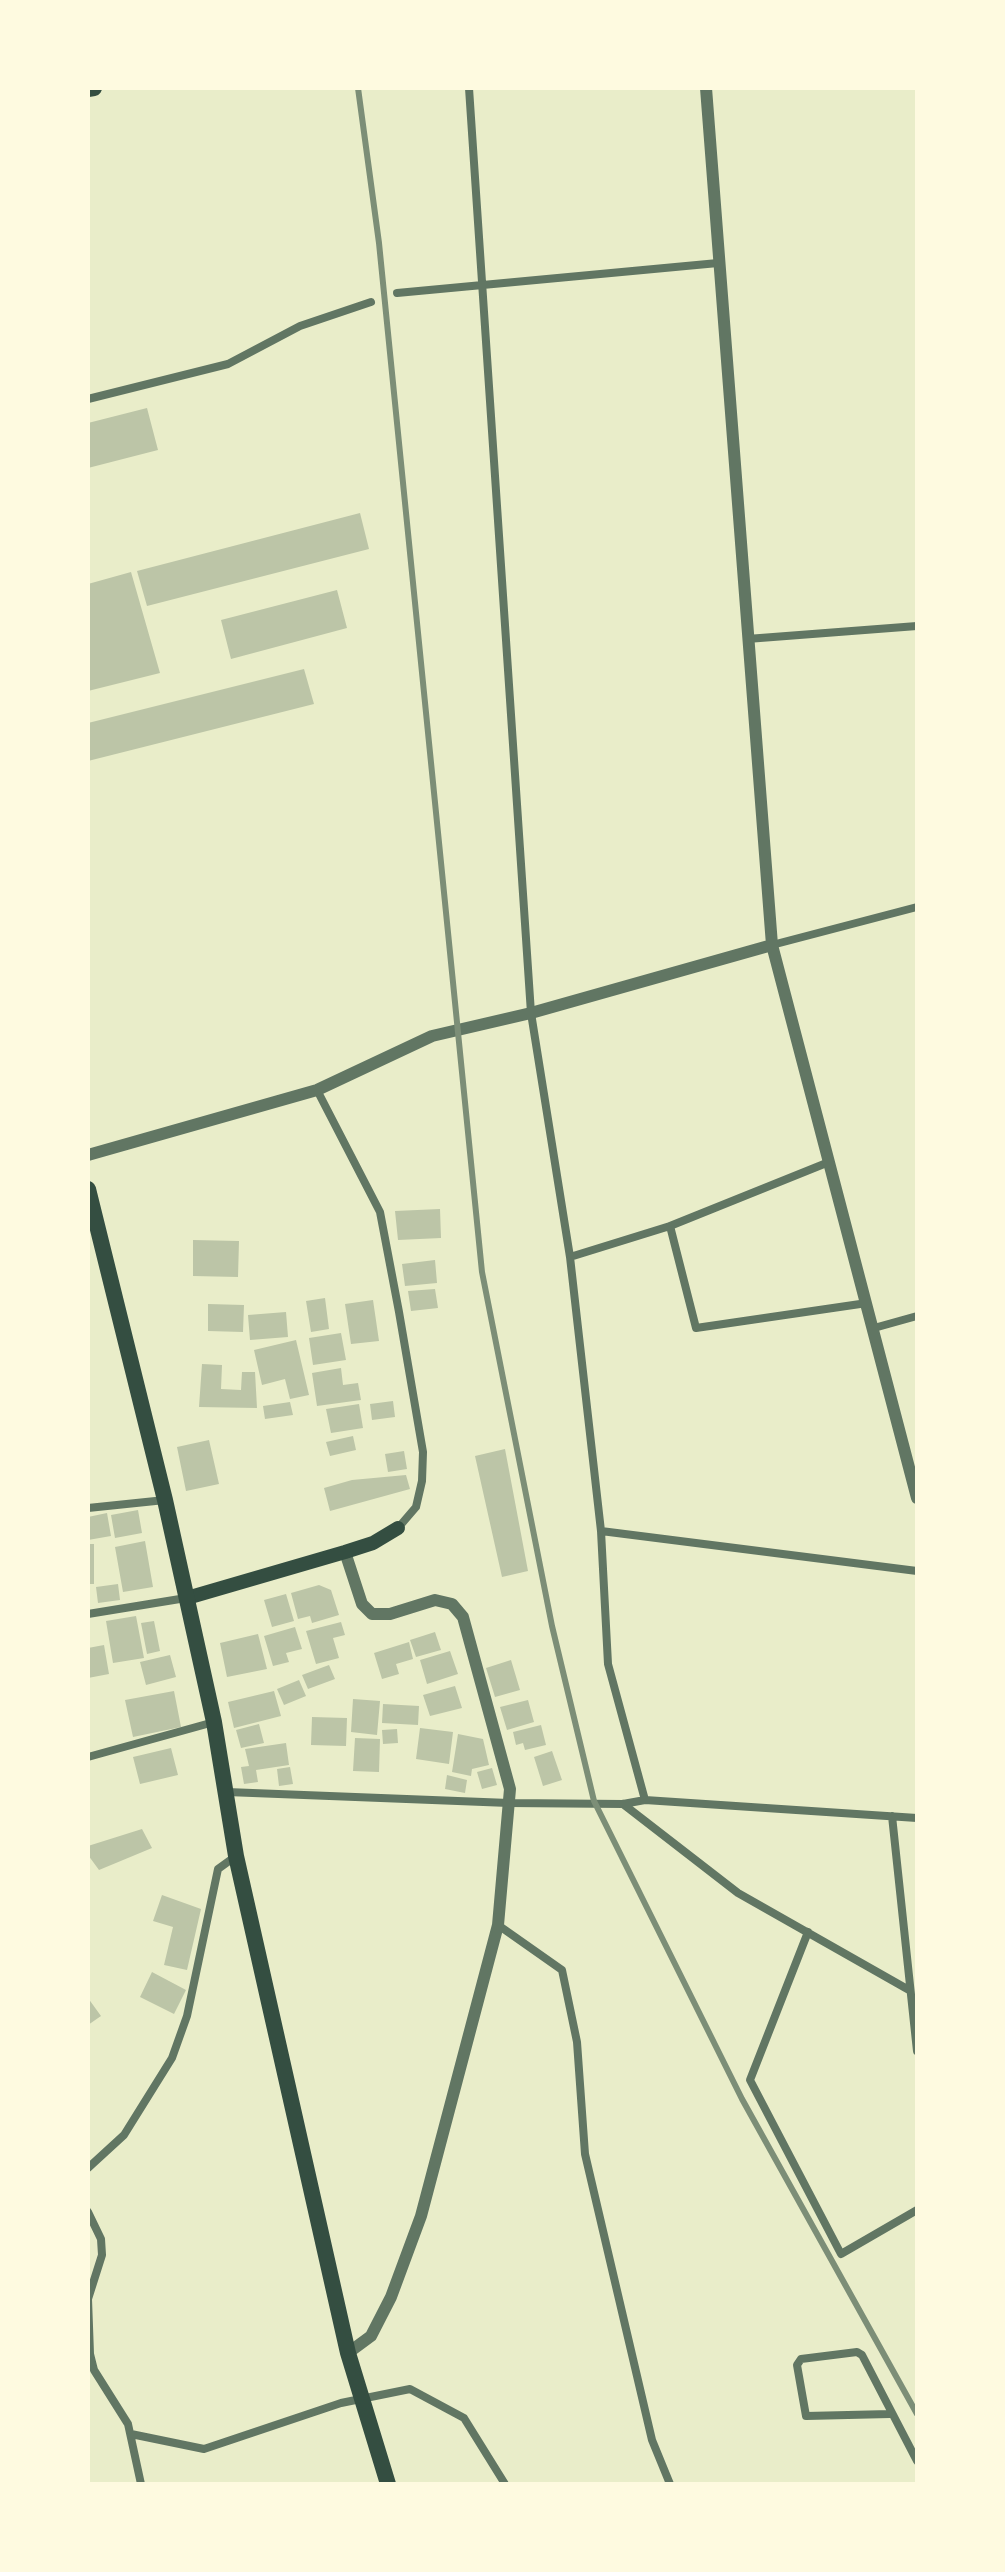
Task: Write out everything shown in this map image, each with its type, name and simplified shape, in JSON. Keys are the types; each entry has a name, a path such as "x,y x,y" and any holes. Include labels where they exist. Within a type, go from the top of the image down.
{"main road":[{"path":"88,1189 187,1598 214,1722 236,1856 348,2353 388,2484"},
{"path":"187,1598 373,1543 398,1528"}],"street":[{"path":"469,88 531,1013 570,1257 601,1531 608,1664 645,1800"},
{"path":"706,88 772,945 917,1498"},
{"path":"397,293 718,263"},
{"path":"88,399 228,364 300,326 371,302"},
{"path":"747,639 917,626"},
{"path":"88,1155 317,1090 432,1036 531,1013 917,907"},
{"path":"317,1090 380,1212 399,1312 423,1452 422,1481 416,1507 398,1528"},
{"path":"570,1257 670,1226 829,1162"},
{"path":"670,1226 696,1328 867,1303"},
{"path":"874,1328 917,1316"},
{"path":"88,1508 165,1500"},
{"path":"601,1531 917,1571"},
{"path":"345,1552 362,1604 372,1614 390,1614 435,1600 452,1604 463,1617 510,1789 498,1925 421,2216 391,2297 371,2336 348,2353"},
{"path":"88,1614 187,1598"},
{"path":"88,1757 214,1722"},
{"path":"227,1792 509,1803 623,1804 645,1800 917,1818"},
{"path":"623,1804 738,1893 909,1990"},
{"path":"892,1816 917,2051"},
{"path":"88,2168 124,2135 172,2058 187,2016 218,1869 236,1856"},
{"path":"498,1925 562,1970 577,2042 585,2154 652,2440 670,2484"},
{"path":"808,1932 750,2080 841,2254 917,2210"},
{"path":"88,2212 101,2239 102,2255 88,2299 90,2354 94,2370 131,2434 141,2484"},
{"path":"890,2414 809,2418 797,2365 801,2359 857,2352 862,2355 917,2461"},
{"path":"131,2434 204,2449 361,2399 410,2389 464,2418 505,2484"}],"building":[{"path":"147,408 158,450 88,468 88,423"},
{"path":"360,513 369,549 147,606 137,571"},
{"path":"131,572 160,673 88,691 88,584"},
{"path":"337,590 347,628 231,659 221,620"},
{"path":"304,669 314,704 88,761 88,723"},
{"path":"440,1209 441,1238 398,1240 395,1211"},
{"path":"193,1240 239,1241 238,1277 193,1276"},
{"path":"435,1260 437,1283 405,1286 402,1264"},
{"path":"435,1289 438,1308 411,1311 408,1291"},
{"path":"325,1298 329,1329 311,1332 306,1301"},
{"path":"373,1300 379,1341 351,1344 345,1304"},
{"path":"208,1304 244,1305 243,1332 208,1331"},
{"path":"286,1312 288,1337 250,1340 248,1315"},
{"path":"341,1333 346,1360 313,1365 309,1338"},
{"path":"296,1340 309,1395 290,1399 285,1379 262,1385 254,1350"},
{"path":"202,1364 222,1365 221,1389 241,1390 242,1372 255,1372 257,1408 199,1407"},
{"path":"341,1368 343,1385 358,1383 361,1400 317,1406 312,1373"},
{"path":"393,1401 395,1417 372,1420 370,1404"},
{"path":"290,1402 293,1415 265,1419 263,1406"},
{"path":"359,1404 363,1428 331,1433 326,1409"},
{"path":"353,1436 356,1450 330,1456 326,1442"},
{"path":"209,1440 219,1484 186,1491 177,1447"},
{"path":"505,1449 528,1571 502,1577 475,1456"},
{"path":"404,1451 407,1469 388,1472 385,1454"},
{"path":"406,1475 410,1489 330,1511 324,1488 352,1480"},
{"path":"138,1510 142,1533 115,1538 111,1515"},
{"path":"107,1513 111,1536 88,1540 88,1517"},
{"path":"145,1541 153,1587 123,1592 115,1547"},
{"path":"88,1544 94,1544 94,1584 88,1584"},
{"path":"118,1584 120,1600 98,1603 96,1587"},
{"path":"319,1585 331,1590 339,1615 312,1623 310,1616 298,1619 291,1593"},
{"path":"286,1594 294,1621 272,1627 264,1600"},
{"path":"136,1616 144,1658 113,1663 106,1621"},
{"path":"154,1621 160,1651 147,1654 141,1623"},
{"path":"341,1622 345,1635 333,1638 339,1658 316,1664 306,1631"},
{"path":"295,1627 302,1649 286,1653 289,1662 273,1666 264,1636"},
{"path":"435,1632 441,1650 416,1657 410,1640"},
{"path":"258,1634 267,1669 227,1677 220,1643"},
{"path":"409,1642 413,1659 396,1664 399,1674 382,1679 374,1653"},
{"path":"104,1645 109,1674 88,1678 88,1648"},
{"path":"450,1651 458,1674 427,1684 420,1660"},
{"path":"170,1655 176,1677 146,1685 140,1662"},
{"path":"511,1660 520,1690 495,1697 486,1668"},
{"path":"329,1665 335,1679 308,1689 302,1675"},
{"path":"299,1680 306,1696 284,1705 277,1689"},
{"path":"455,1686 462,1708 430,1716 423,1695"},
{"path":"174,1691 181,1727 133,1737 125,1700"},
{"path":"274,1691 281,1716 234,1728 228,1702"},
{"path":"353,1699 380,1701 377,1735 351,1732"},
{"path":"528,1700 534,1722 507,1730 500,1707"},
{"path":"383,1704 419,1706 418,1725 382,1723"},
{"path":"312,1717 347,1718 346,1746 311,1745"},
{"path":"259,1724 264,1743 241,1748 236,1730"},
{"path":"541,1725 546,1745 525,1750 523,1743 516,1745 513,1732"},
{"path":"420,1728 453,1732 449,1764 416,1759"},
{"path":"397,1729 398,1743 383,1744 382,1730"},
{"path":"458,1734 483,1739 489,1765 472,1769 471,1776 452,1772"},
{"path":"355,1738 380,1739 379,1772 353,1771"},
{"path":"286,1743 289,1765 256,1770 258,1782 244,1784 241,1767 249,1766 245,1749"},
{"path":"171,1748 178,1775 140,1784 133,1757"},
{"path":"552,1751 562,1780 543,1786 534,1757"},
{"path":"290,1767 293,1784 279,1786 277,1769"},
{"path":"492,1768 497,1785 482,1789 477,1772"},
{"path":"447,1775 467,1780 465,1793 445,1789"},
{"path":"142,1829 152,1848 99,1870 88,1855 88,1846"},
{"path":"162,1895 201,1909 187,1970 164,1965 173,1927 153,1921"},
{"path":"152,1972 186,1990 174,2014 140,1997"},
{"path":"88,1998 101,2016 88,2025"}],"railway":[{"path":"358,88 379,243 482,1272 552,1626 594,1801 742,2099 917,2414"}]}
